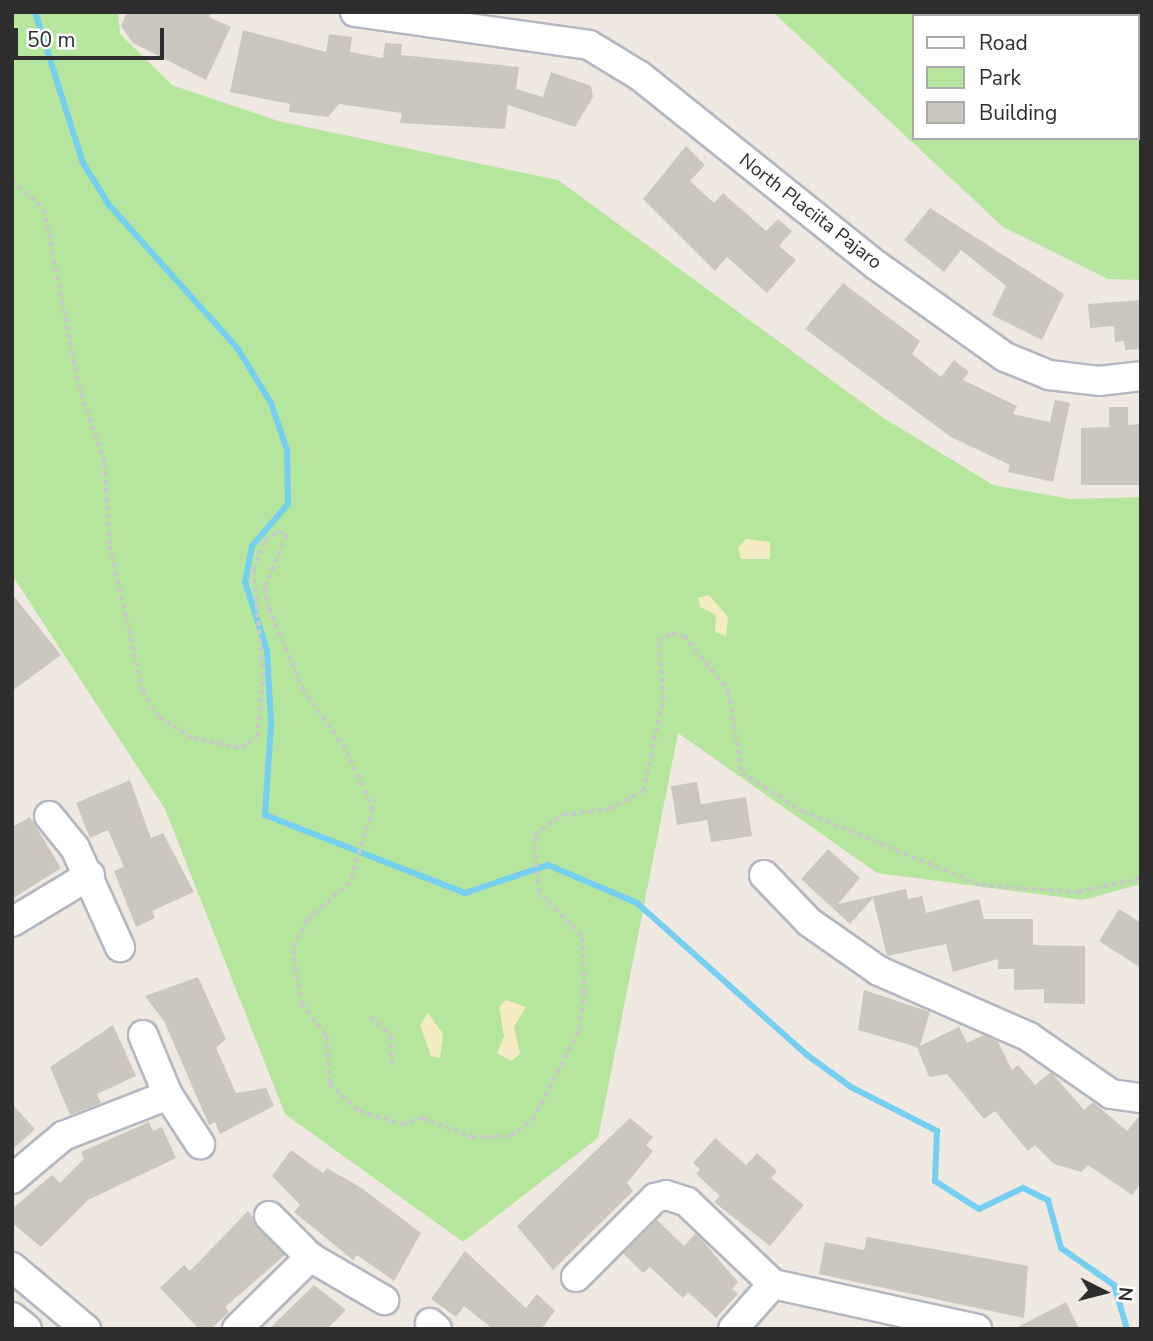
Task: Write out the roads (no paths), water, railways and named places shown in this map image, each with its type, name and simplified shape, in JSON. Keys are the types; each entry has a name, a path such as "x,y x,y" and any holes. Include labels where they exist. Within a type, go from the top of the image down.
{"street":[{"name":"North Placiita Pajaro","path":"355,12 482,20 589,45 640,76 876,265 1005,357 1049,375 1099,381 1141,376"},
{"path":"49,816 90,875 120,947"},
{"path":"12,922 90,875"},
{"path":"764,875 809,922 879,971 1030,1037 1111,1094 1141,1098"},
{"path":"143,1035 168,1095 200,1144"},
{"path":"12,1180 63,1136 168,1095"},
{"path":"576,1277 655,1198 666,1195 687,1202 773,1284 977,1329"},
{"path":"270,1216 310,1257 384,1300"},
{"path":"237,1329 310,1257"},
{"path":"12,1267 86,1329"},
{"path":"733,1329 773,1284"},
{"path":"12,1317 27,1329"}],"waterway":[{"path":"35,12 83,163 109,205 238,349 271,403 287,450 288,504 252,546 245,582 267,650 271,723 265,815 465,893 548,865 637,903 807,1055 851,1087 937,1131 935,1181 979,1209 1023,1188 1048,1200 1061,1248 1114,1285 1127,1329"}]}
